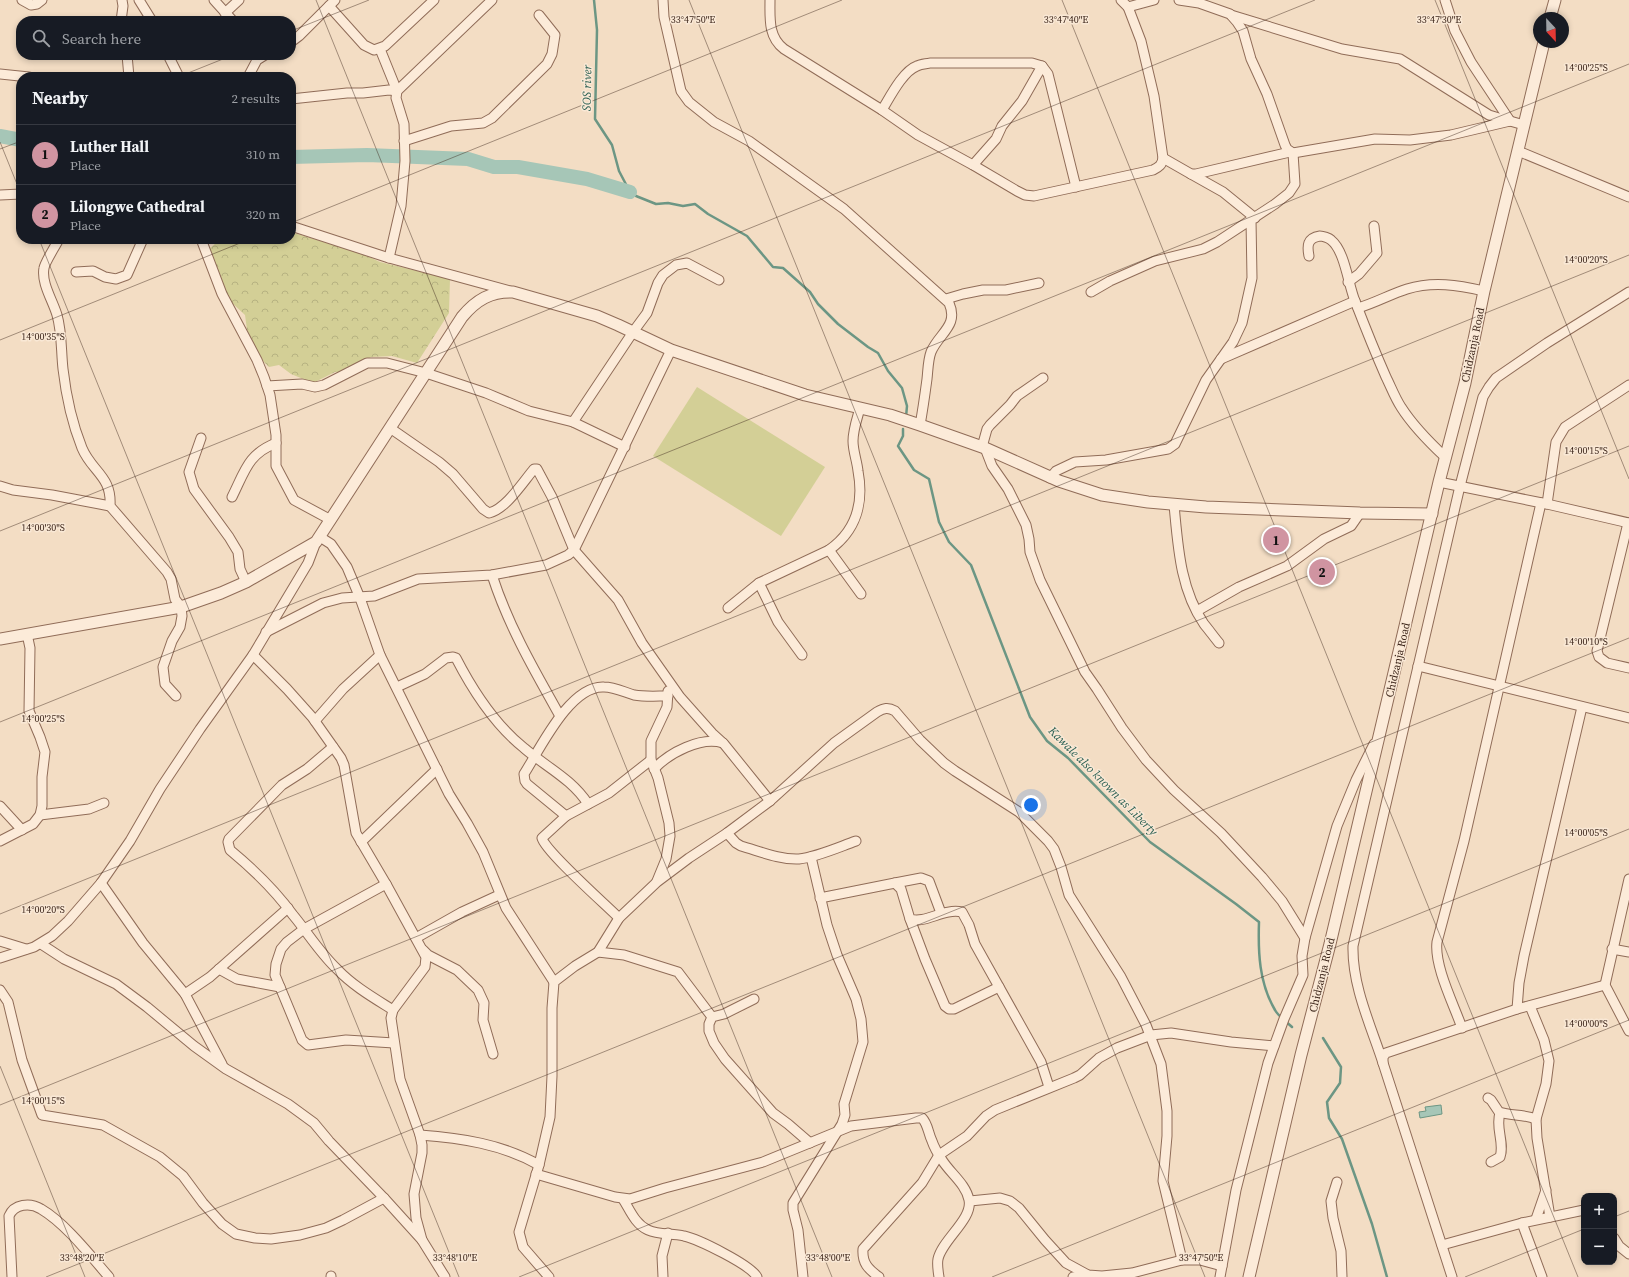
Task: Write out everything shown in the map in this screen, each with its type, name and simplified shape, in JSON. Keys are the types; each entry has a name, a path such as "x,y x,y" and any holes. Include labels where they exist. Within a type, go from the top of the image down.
{"street":[{"path":"22,0 31,5 37,4 42,0"},
{"path":"122,0 122,16"},
{"path":"139,0 149,16"},
{"path":"214,0 228,16"},
{"path":"225,13 239,0"},
{"path":"296,38 332,3 364,45 368,48 380,49 434,0"},
{"path":"397,91 492,0"},
{"path":"663,0 664,17 680,91 689,102 714,122 749,141 844,209 946,299 951,308 951,321 949,326 934,345 929,358 920,425"},
{"path":"770,0 772,33 779,45 882,110 918,135 1025,195 1042,195 1153,170 1162,164 1164,158 1154,96 1141,41 1128,7 1121,0"},
{"path":"1128,7 1154,0"},
{"path":"1179,0 1199,3 1342,49 1400,59 1489,115 1524,125"},
{"path":"1445,0 1455,31 1471,62 1510,121"},
{"path":"1552,12 1555,0"},
{"path":"1090,292 1110,280 1155,261 1203,249 1217,242 1276,204 1293,189 1295,179 1291,153 1285,145 1267,94 1251,59 1243,30 1230,14"},
{"path":"404,141 451,126 483,123 500,111 540,73 550,60 554,48 555,35 539,15"},
{"name":"Chidzanja Road","path":"1249,1277 1301,1055 1330,944 1381,731 1445,457 1465,383 1484,291 1543,48"},
{"path":"380,49 397,91 396,98 404,124 405,156 401,206 389,258"},
{"path":"127,60 129,72"},
{"path":"170,60 176,72"},
{"path":"251,72 257,60"},
{"path":"882,110 904,76 916,66 930,63 1032,63 1042,66 1048,74 1076,187"},
{"path":"973,165 996,139 1002,126 1022,101 1042,66"},
{"path":"0,74 16,76"},
{"path":"296,98 347,93 389,90 397,91"},
{"path":"1191,174 1291,153 1375,138 1410,140 1451,135 1510,121"},
{"path":"1518,151 1629,197"},
{"path":"1050,478 1056,472 1075,462 1106,460 1172,447 1206,380 1233,342 1242,323 1252,278 1253,219 1223,192 1164,158"},
{"path":"0,195 16,194"},
{"path":"1348,282 1360,274 1377,253 1374,226"},
{"path":"296,228 389,258 597,316 671,350 805,395 860,408 920,425 984,448 1050,478 1102,495 1174,505 1360,513 1432,514"},
{"path":"1309,256 1307,246 1309,241 1321,236 1331,239 1338,249 1356,305 1373,349 1400,406 1429,442 1445,457"},
{"path":"56,244 44,268 44,277 58,319 63,370 75,428 86,457 103,477 110,495 110,506"},
{"path":"76,272 93,271 105,277 116,279 127,275 141,244"},
{"path":"203,244 222,294 257,360 267,386 276,443 276,466 294,500 331,520"},
{"path":"573,422 647,313 662,276 676,265 682,263 693,265 719,280"},
{"path":"946,299 976,291 1006,290 1039,283"},
{"path":"1221,359 1356,305 1380,301 1407,289 1445,284 1484,291"},
{"path":"0,958 41,944 68,922 101,883 130,841 160,789 200,729 253,655 308,563 318,539 440,350 470,308 486,296 503,292 513,292"},
{"path":"1452,1277 1355,975 1353,946 1460,486 1483,397 1488,387 1496,378 1547,342 1629,292"},
{"path":"266,632 323,603 342,598 367,598 383,594 418,579 492,575 546,565 574,550 671,350"},
{"path":"267,386 302,384 315,387 324,385 367,363 387,363 426,373 486,393 529,411 573,422 625,447"},
{"path":"1043,378 1017,396 990,425 985,434 984,448 992,466 1008,489 1026,525 1030,539 1030,552 1040,580 1085,672 1122,728 1146,760 1174,790 1221,833 1262,877 1282,901 1305,938"},
{"path":"1462,1028 1439,964 1437,948 1544,504 1556,442 1565,427 1629,385"},
{"path":"728,608 759,583 829,550 837,544 850,528 859,508 860,497 853,440 860,408"},
{"path":"390,428 439,462 453,474 483,509 489,513 496,512 534,469 538,469 552,497 574,550 618,600 642,643 667,680 691,710 724,744 770,801"},
{"path":"201,438 189,472 194,489 218,524 229,537 238,552 240,569 246,582"},
{"path":"232,497 251,460 263,448 276,443"},
{"path":"1439,482 1628,523 1597,650 1599,658 1607,663 1629,668"},
{"path":"0,486 13,490 52,494 110,506 167,572 171,580 175,599 181,607 182,616 180,627 172,641 163,667 165,684 176,696"},
{"path":"1174,505 1177,539 1187,589 1204,624 1219,643"},
{"path":"1197,611 1239,587 1287,566 1324,539 1346,530 1355,521 1360,513"},
{"path":"0,639 181,607 221,594 246,582 318,539"},
{"path":"318,539 331,544 343,561 360,598 380,655 449,794 483,852 499,895 554,982 552,1008 552,1076 550,1117 521,1226 520,1239 523,1247 549,1277"},
{"path":"829,550 861,594"},
{"path":"492,575 500,600 531,666 560,716"},
{"path":"759,583 778,622 802,655"},
{"path":"0,841 33,824 40,815 42,806 42,778 45,752 29,711 30,648 28,634"},
{"path":"253,655 287,688 315,721 341,758 344,765 356,833 426,957 425,967 393,1010 391,1018 400,1079 420,1135 422,1153 414,1194 414,1206 418,1229 422,1240"},
{"path":"315,721 343,689 380,655"},
{"path":"397,687 428,672 446,658 456,658 472,689 499,723 523,748 575,786 588,804"},
{"path":"1418,666 1629,718"},
{"path":"657,882 666,860 670,836 669,823 651,760 650,741 663,718 667,707 667,680"},
{"path":"566,816 525,781 524,774 560,716 575,699 590,689 598,687 608,687 636,695 668,696"},
{"path":"1517,1009 1519,983 1524,956 1582,707"},
{"path":"554,982 575,966 598,952 619,918 657,882 770,801 834,743 851,730 877,712 885,708 890,708 895,711 920,740 944,762 955,771 1019,812 1048,840 1058,861 1069,895 1121,977 1151,1035 1161,1064 1167,1111 1167,1136 1163,1181 1182,1260"},
{"path":"1220,1277 1238,1183 1266,1070 1284,1019 1303,975 1302,956 1305,938 1337,826 1356,780 1381,731"},
{"path":"654,769 660,763 682,749 711,741 724,744"},
{"path":"333,747 307,769 282,785 229,839 228,842 230,850 256,872 288,908 316,946 346,978 393,1010"},
{"path":"619,918 562,863 542,840 543,835 566,816 610,793 651,760"},
{"path":"361,842 437,770"},
{"path":"40,815 89,809 104,803"},
{"path":"0,806 22,830"},
{"path":"727,833 736,843 748,848 787,858 798,859 811,857 856,841"},
{"path":"803,1277 798,1230 792,1210 793,1203 842,1124 844,1104 863,1042 861,1019 856,999 837,955 820,898 811,857"},
{"path":"820,898 921,878 929,881 941,913"},
{"path":"1629,879 1605,984 1629,1031"},
{"path":"101,883 144,943 185,994 217,1056 226,1070"},
{"path":"894,883 901,889 910,919 925,959 945,1006 949,1009 954,1009 998,987"},
{"path":"386,884 304,930 287,942 281,948 275,970 280,987 302,1040 308,1045 346,1040 394,1043"},
{"path":"416,938 462,912 499,895"},
{"path":"185,994 219,969 288,908"},
{"path":"910,919 917,921 954,910 962,912 969,924 975,944 1040,1062 1049,1087"},
{"path":"0,941 26,949"},
{"path":"41,944 64,959 116,984 226,1070 288,1104 314,1123 422,1240 445,1277"},
{"path":"422,949 428,955 457,970 478,990 484,1003 483,1020 493,1054"},
{"path":"1612,949 1629,952"},
{"path":"598,952 624,955 678,972 712,1017"},
{"path":"219,969 237,979 280,987"},
{"path":"1383,1063 1383,1057 1386,1053 1517,1009 1605,984"},
{"path":"0,990 8,1002 11,1010 22,1060 42,1115 103,1125 154,1154 183,1176 203,1203 222,1224 236,1234 255,1238 271,1239 300,1235 326,1228 384,1198"},
{"path":"754,999 724,1014 712,1017 708,1024 709,1031 714,1043 732,1067 773,1113 810,1143"},
{"path":"1530,1006 1544,1040 1549,1061 1546,1084 1536,1119 1536,1138 1550,1217"},
{"path":"879,1277 868,1269 863,1258 863,1249 922,1183 939,1155 966,1136 986,1116 995,1110 1080,1075 1099,1058 1117,1048 1151,1035 1170,1033 1231,1042 1274,1046"},
{"path":"1488,1098 1500,1113 1527,1115 1536,1119"},
{"path":"1491,1162 1500,1157 1502,1150 1498,1128 1500,1113"},
{"path":"420,1135 448,1137 490,1145 522,1156 537,1169 623,1199 630,1199 664,1188 763,1162 852,1126 922,1118 925,1121 939,1155 962,1184 970,1201 969,1209 965,1217 941,1250 938,1259 939,1277"},
{"path":"1337,1182 1331,1201 1333,1218 1341,1251 1342,1277"},
{"path":"1536,1220 1546,1189"},
{"path":"970,1201 1000,1198 1010,1201 1019,1208 1066,1263 1088,1275"},
{"path":"623,1199 635,1220 647,1229 685,1236 751,1269 754,1276"},
{"path":"12,1277 9,1216 12,1210 18,1206 29,1205 40,1208 58,1223 89,1253 109,1277"},
{"path":"1442,1245 1522,1223 1581,1211"},
{"path":"1522,1223 1542,1277"},
{"path":"663,1277 662,1256 668,1233"},
{"path":"1617,1243 1629,1254"},
{"path":"1073,1277 1132,1273 1182,1260 1200,1260 1222,1266"}],"green space":[{"path":"296,234 363,254 380,262 450,279 449,313 417,363 392,356 371,357 346,372 335,372 313,383 291,374 279,365 269,367 253,351 248,337 245,315 230,301 216,273 210,248 215,244 296,244"},
{"path":"697,387 825,467 781,536 653,456"}],"shaded area":[{"path":"1441,1105 1442,1114 1420,1118 1419,1112 1426,1111 1425,1107"}],"waterway":[{"name":"Kawale also known as Liberty","path":"594,0 597,30 595,119 612,145 619,171 630,192 656,204 668,203 683,206 695,204 708,214 747,236 773,267 783,268 810,292 818,304 838,324 878,353 888,371 902,388 907,406 906,417"},
{"path":"0,136 16,139"},
{"path":"296,157 367,155 468,159 494,167 518,167 587,179 630,192"},
{"name":"Kawale also known as Liberty","path":"903,429 903,436 898,446 914,470 929,479 939,522 949,542 971,565 1030,717 1047,741 1068,758 1150,842 1259,922 1259,956 1266,989 1276,1012 1292,1027"},
{"name":"Kawale also known as Liberty","path":"1323,1038 1341,1067 1340,1083 1327,1102 1329,1118 1342,1139 1372,1224 1387,1277"}],"place":[{"name":"Luther Hall","path":"1276,540"},
{"name":"Lilongwe Cathedral","path":"1322,572"}],"water label":[{"name":"SOS river","path":"587,88"}]}
